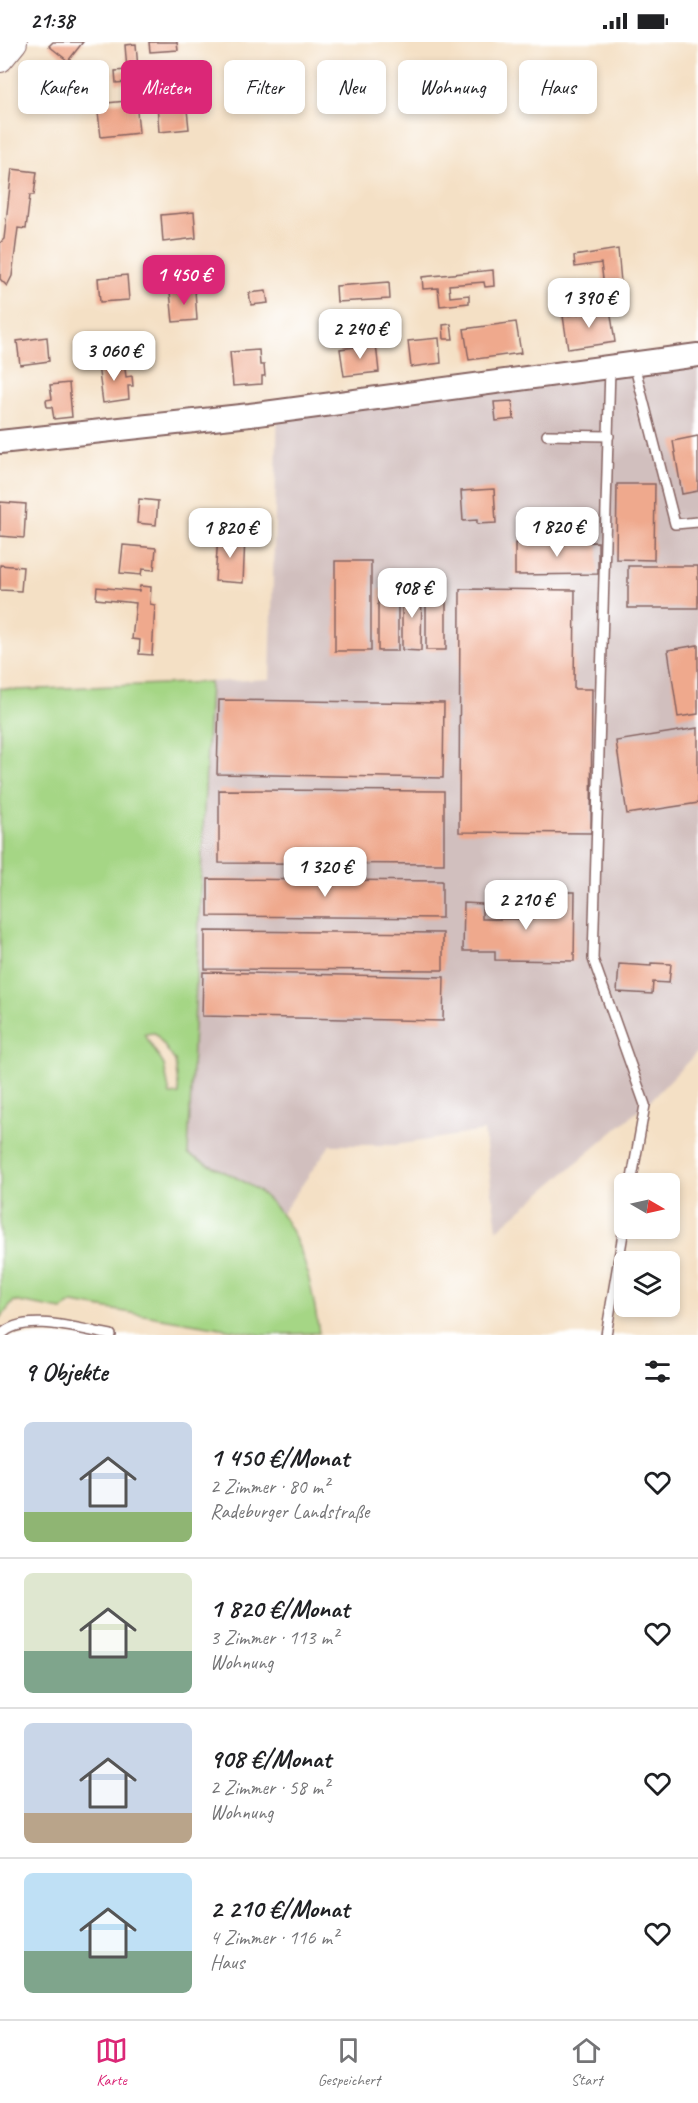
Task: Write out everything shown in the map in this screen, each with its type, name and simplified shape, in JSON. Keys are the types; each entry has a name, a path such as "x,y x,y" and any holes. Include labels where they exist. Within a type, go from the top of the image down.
{"main road":[{"path":"0,59 14,42"}],"street":[{"path":"0,442 250,415 698,355"}],"lane":[{"path":"634,364 675,524 698,522"},
{"path":"610,368 593,959 645,1105 634,1173"},
{"path":"547,435 609,436"},
{"path":"606,1335 622,1239"},
{"path":"1,1335 5,1330 30,1322 111,1335"}],"shaded area":[{"path":"698,355 698,1051 653,1098 497,1230 484,1131 396,1145 330,1145 281,1215 262,1193 188,1154 210,682 270,679 278,406"}],"green space":[{"path":"210,682 188,1154 255,1188 276,1207 296,1240 303,1258 313,1296 319,1333 262,1335 73,1303 62,1310 14,1301 0,1319 0,688 17,690","holes":["155,1033 175,1061 179,1094 170,1095 164,1065 144,1034"]}],"building":[{"path":"53,42 83,42 69,60 49,46"},
{"path":"149,42 177,42 178,50 150,52"},
{"path":"136,44 137,60 126,60 125,45"},
{"path":"121,70 121,83 116,83 115,71"},
{"path":"121,102 121,114 137,114 139,133 101,137 98,114 109,114 109,103"},
{"path":"158,114 187,114 189,129 159,132"},
{"path":"12,169 37,172 34,195 30,195 26,229 18,228 12,276 7,286 0,279 0,243 4,239"},
{"path":"194,212 196,238 163,242 161,215"},
{"path":"618,249 622,293 605,295 601,263 575,267 574,256"},
{"path":"493,270 494,286 485,287 484,282 449,285 450,297 469,295 469,303 440,306 438,288 423,289 422,277"},
{"path":"127,275 129,300 100,302 98,278"},
{"path":"389,282 390,299 337,302 336,286"},
{"path":"195,290 197,320 173,322 170,292"},
{"path":"266,291 268,303 251,305 249,293"},
{"path":"610,309 615,342 568,349 563,316"},
{"path":"516,322 521,353 469,360 464,329"},
{"path":"451,324 453,339 444,339 443,325"},
{"path":"47,337 49,361 20,365 17,341"},
{"path":"143,337 144,350 125,350 125,338"},
{"path":"439,338 441,363 411,367 408,341"},
{"path":"376,344 379,372 344,376 340,349"},
{"path":"259,350 260,365 264,365 265,376 262,376 262,384 233,386 230,352"},
{"path":"124,361 126,377 132,376 133,386 128,386 129,399 103,403 98,365"},
{"path":"69,383 72,417 54,419 52,407 47,407 46,400 52,399 50,385"},
{"path":"512,401 514,419 496,421 494,402"},
{"path":"698,436 698,491 682,494 673,441"},
{"path":"617,484 655,484 654,560 616,559"},
{"path":"494,489 496,523 477,524 477,520 463,521 461,491"},
{"path":"139,499 158,501 156,525 137,523"},
{"path":"0,502 26,504 24,538 0,536"},
{"path":"218,535 245,537 243,583 215,581"},
{"path":"598,542 598,574 515,575 515,543"},
{"path":"123,545 156,548 154,570 142,569 141,575 120,573"},
{"path":"335,561 371,561 371,651 335,651"},
{"path":"0,565 23,567 21,591 0,590"},
{"path":"628,566 698,566 698,608 628,608"},
{"path":"140,586 151,587 150,604 155,605 152,655 139,654 140,640 132,639 136,603 96,599 97,587 139,591"},
{"path":"402,588 422,588 421,651 402,650"},
{"path":"426,588 446,588 446,650 426,650"},
{"path":"378,589 398,589 398,651 378,651"},
{"path":"460,589 575,590 574,689 592,689 591,833 459,832"},
{"path":"698,645 698,714 678,717 668,650"},
{"path":"219,700 444,703 443,778 217,774"},
{"path":"698,728 698,803 627,814 616,741"},
{"path":"219,790 444,791 444,864 219,863"},
{"path":"208,879 442,881 442,918 208,916"},
{"path":"534,892 575,892 574,961 495,960 495,951 463,951 464,903 482,904 482,919 534,919"},
{"path":"205,931 443,933 443,970 205,969"},
{"path":"651,963 671,964 669,983 653,982 652,994 617,992 619,964 651,966"},
{"path":"203,972 444,977 443,1021 202,1016"}]}
